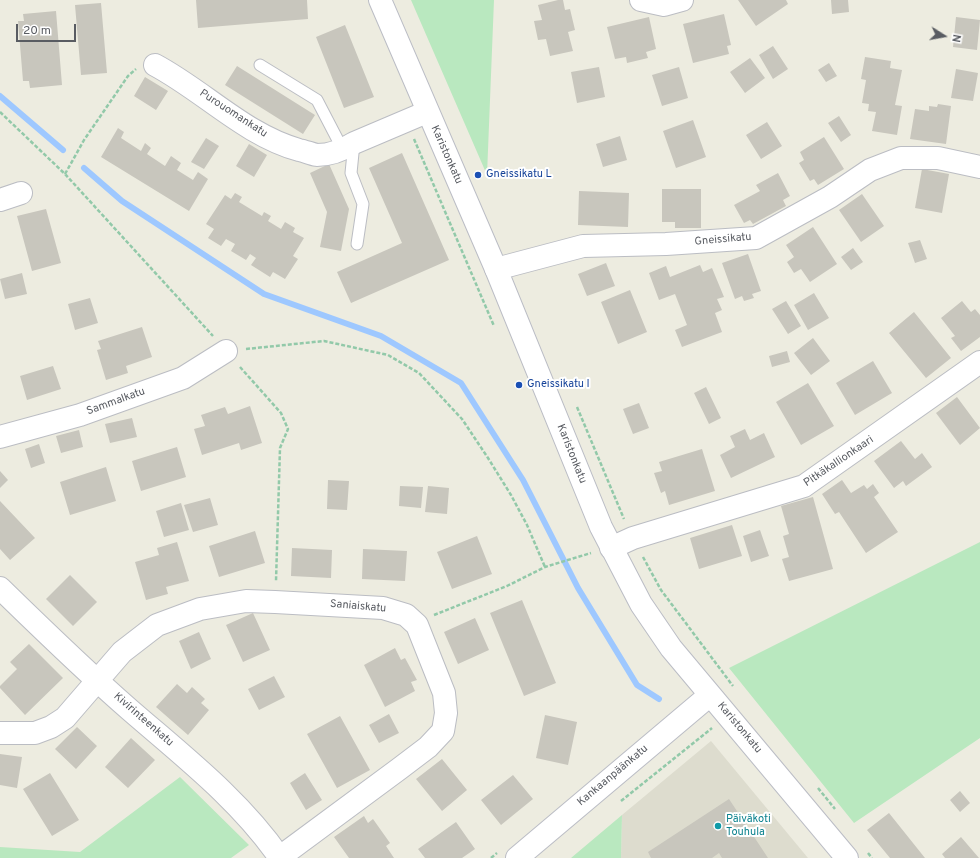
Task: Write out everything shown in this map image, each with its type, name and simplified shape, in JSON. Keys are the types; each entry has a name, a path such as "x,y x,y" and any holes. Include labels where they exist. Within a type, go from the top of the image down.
{"street":[{"name":"Karistonkatu","path":"380,0 496,269 601,551 671,648 847,858"},
{"path":"641,0 664,5 682,0"},
{"name":"Purouomankatu","path":"155,65 176,76 255,130 288,147 316,155 348,147 427,112"},
{"name":"Gneissikatu","path":"496,269 583,246 666,244 756,238 830,197 870,170 901,158 938,158 980,167"},
{"path":"0,200 21,193"},
{"name":"Sammalkatu","path":"0,437 80,415 183,378 226,351"},
{"name":"Pitkäkallionkaari","path":"601,551 633,538 804,486 980,362"},
{"name":"Kivirinteenkatu","path":"0,588 99,681 209,778 239,809 280,857"},
{"name":"Saniaiskatu","path":"0,733 35,733 51,727 65,718 99,681 122,652 157,625 200,609 246,602 275,602 383,608 406,615 417,625 444,692 446,712 443,732 428,747 400,769 280,857"},
{"name":"Kankaanpäänkatu","path":"517,858 710,695"}],"lane":[{"path":"260,64 317,100 348,147 351,173 363,204 357,244"}],"path":[{"path":"65,174 84,140 128,76 139,66 155,65"},
{"path":"0,112 65,174 281,413 288,429 280,448 275,602"},
{"path":"226,351 324,341 388,355 419,373 462,419 488,458 524,519 545,567"},
{"path":"577,406 633,538 661,590 742,698 711,729 617,804"},
{"path":"412,621 436,615 507,586 545,567 601,551"},
{"path":"817,786 836,810"},
{"path":"867,852 872,858"}],"shaded area":[{"path":"711,741 808,858 621,858 622,815"}],"green space":[{"path":"411,0 494,0 487,175"},
{"path":"980,542 980,738 854,823 729,668"},
{"path":"180,777 249,845 231,858 0,858 0,847 80,852"},
{"path":"622,815 621,858 571,858"}],"building":[{"path":"196,0 307,0 308,19 198,28"},
{"path":"563,0 565,10 570,9 575,30 568,32 573,51 550,56 546,39 538,40 534,21 542,20 538,5"},
{"path":"738,0 786,0 788,4 756,26"},
{"path":"831,0 848,0 849,12 832,14"},
{"path":"101,3 107,73 81,75 75,5"},
{"path":"56,11 62,85 30,88 29,81 23,81 18,21 24,21 23,14"},
{"path":"724,14 731,45 727,46 729,54 693,63 683,24"},
{"path":"649,17 656,49 646,52 648,58 627,63 626,57 615,59 607,27"},
{"path":"956,17 980,20 977,50 953,47"},
{"path":"345,25 374,97 344,108 316,37"},
{"path":"773,46 788,69 773,79 759,55"},
{"path":"865,57 891,61 890,68 902,70 895,105 902,106 897,135 872,131 876,112 868,111 869,104 862,103 866,80 861,79"},
{"path":"750,58 765,78 745,93 730,72"},
{"path":"829,63 837,76 826,82 818,70"},
{"path":"237,66 315,115 303,134 225,85"},
{"path":"599,67 605,97 577,103 571,72"},
{"path":"679,67 688,98 662,106 652,75"},
{"path":"956,69 978,73 973,101 951,98"},
{"path":"145,77 168,91 156,110 134,96"},
{"path":"938,104 951,106 946,144 910,139 915,109 929,111 929,106 937,107"},
{"path":"839,116 851,135 841,142 828,123"},
{"path":"693,120 706,157 676,168 663,131"},
{"path":"767,122 782,146 761,159 746,135"},
{"path":"118,128 124,132 121,138 141,151 145,143 151,148 147,154 165,166 171,156 181,163 177,170 193,180 198,172 208,179 189,211 101,157"},
{"path":"620,136 627,160 603,167 596,144"},
{"path":"824,137 844,169 818,185 814,179 810,181 799,163 804,160 800,152"},
{"path":"206,138 219,146 204,169 191,162"},
{"path":"249,144 267,155 254,177 236,166"},
{"path":"402,153 449,260 351,303 337,272 402,243 369,168"},
{"path":"329,164 349,209 341,251 320,247 327,212 310,173"},
{"path":"922,169 949,174 942,213 915,208"},
{"path":"778,173 790,196 783,200 786,206 753,224 750,220 744,223 734,205 760,191 756,185"},
{"path":"662,189 701,189 701,228 675,228 675,222 662,222"},
{"path":"579,191 629,193 628,227 578,225"},
{"path":"235,193 242,197 239,202 262,216 264,212 271,216 268,221 281,229 285,222 295,228 293,232 304,238 293,256 298,259 285,279 273,272 270,277 251,265 256,258 250,254 246,260 231,251 235,244 226,239 221,246 208,238 214,229 206,224 225,195 231,199"},
{"path":"862,194 884,226 861,242 839,210"},
{"path":"46,209 61,263 32,271 17,216"},
{"path":"813,227 837,264 810,282 801,269 794,273 787,262 794,257 786,245"},
{"path":"920,240 927,259 915,263 908,243"},
{"path":"853,248 863,262 851,270 841,257"},
{"path":"748,254 761,291 752,294 754,298 744,301 742,296 735,299 722,263"},
{"path":"606,263 615,286 587,296 578,274"},
{"path":"700,265 703,272 712,268 724,297 717,299 722,310 715,313 722,332 682,347 675,330 687,325 675,294 659,300 649,273 666,266 670,277"},
{"path":"22,273 27,294 5,299 0,279"},
{"path":"630,290 647,332 618,344 601,302"},
{"path":"814,293 829,318 808,330 794,305"},
{"path":"90,298 98,323 75,330 68,304"},
{"path":"786,301 801,326 788,334 772,309"},
{"path":"962,301 971,312 975,309 980,315 980,337 961,351 951,338 955,336 941,318"},
{"path":"914,312 951,358 926,378 889,333"},
{"path":"142,327 152,357 126,366 128,373 106,380 97,350 101,349 98,341"},
{"path":"813,338 830,361 811,375 794,353"},
{"path":"787,351 790,362 772,367 769,356"},
{"path":"873,361 892,393 855,415 836,383"},
{"path":"53,366 61,389 27,400 20,376"},
{"path":"808,383 834,426 801,445 776,402"},
{"path":"706,387 721,418 709,424 694,393"},
{"path":"957,397 980,428 960,445 936,413"},
{"path":"639,403 649,428 633,434 623,409"},
{"path":"250,406 262,443 241,450 239,443 202,455 194,429 205,426 201,415 225,407 228,414"},
{"path":"132,418 137,437 110,443 105,424"},
{"path":"745,429 750,440 764,433 775,457 731,478 720,455 735,447 730,436"},
{"path":"79,430 83,447 61,453 56,436"},
{"path":"901,441 915,459 922,453 932,467 906,486 903,481 894,488 874,461"},
{"path":"39,444 45,463 31,468 25,449"},
{"path":"177,447 186,477 141,491 132,461"},
{"path":"702,449 715,491 669,505 665,491 661,493 654,473 662,471 659,462"},
{"path":"106,467 116,501 70,515 60,482"},
{"path":"0,471 8,480 0,488"},
{"path":"328,480 349,481 347,510 327,509"},
{"path":"842,480 851,493 864,485 867,489 873,484 879,493 874,497 898,532 866,553 839,512 835,514 822,494"},
{"path":"400,486 423,487 421,508 399,506"},
{"path":"428,486 449,488 447,514 425,512"},
{"path":"813,497 833,569 789,581 782,559 789,557 783,536 789,534 781,506"},
{"path":"210,498 218,525 193,532 184,505"},
{"path":"0,501 35,538 10,560 0,549"},
{"path":"181,503 189,530 164,537 156,511"},
{"path":"732,525 742,556 699,569 690,538"},
{"path":"760,530 769,556 751,562 743,536"},
{"path":"255,531 265,563 219,577 209,546"},
{"path":"477,536 492,574 452,589 437,552"},
{"path":"177,542 189,581 166,587 168,594 146,600 135,562 159,555 157,548"},
{"path":"292,548 332,550 331,578 291,576"},
{"path":"363,549 407,551 405,581 362,579"},
{"path":"70,575 97,602 73,626 46,599"},
{"path":"522,600 556,683 524,696 490,613"},
{"path":"253,613 270,650 243,662 226,625"},
{"path":"475,618 489,650 458,664 444,632"},
{"path":"199,632 211,659 191,669 179,641"},
{"path":"29,644 63,678 25,715 0,688 0,686 17,669 10,662"},
{"path":"395,648 401,660 405,658 417,680 411,682 415,691 385,707 364,665"},
{"path":"274,676 285,697 259,710 248,689"},
{"path":"177,684 187,693 192,687 205,699 201,703 209,710 188,735 156,707"},
{"path":"389,714 399,733 379,743 369,725"},
{"path":"545,715 577,722 568,765 536,758"},
{"path":"340,716 370,770 337,788 307,734"},
{"path":"77,727 97,746 76,769 55,749"},
{"path":"131,738 155,760 128,788 105,767"},
{"path":"0,754 22,757 17,788 0,785"},
{"path":"442,759 467,790 442,811 416,779"},
{"path":"50,773 79,820 52,836 23,789"},
{"path":"305,773 322,800 306,810 290,783"},
{"path":"513,775 533,799 501,825 481,800"},
{"path":"960,791 970,803 960,812 950,800"},
{"name":"Päiväkoti Touhula","path":"729,799 768,858 722,858 719,853 712,858 651,858 648,852"},
{"path":"889,813 925,858 890,858 867,830"},
{"path":"364,816 368,823 373,819 390,843 386,846 394,858 349,858 334,837"},
{"path":"456,822 475,849 462,858 425,858 418,849"},
{"path":"961,837 979,858 945,858 942,854"}],"waterway":[{"path":"0,96 63,150"},
{"path":"84,168 122,201 264,294 381,336 461,383 523,480 578,588 637,685 659,699"}],"place":[{"name":"Gneissikatu L","path":"478,175"},
{"name":"Gneissikatu I","path":"519,385"},
{"name":"Päiväkoti Touhula","path":"718,826"}]}
